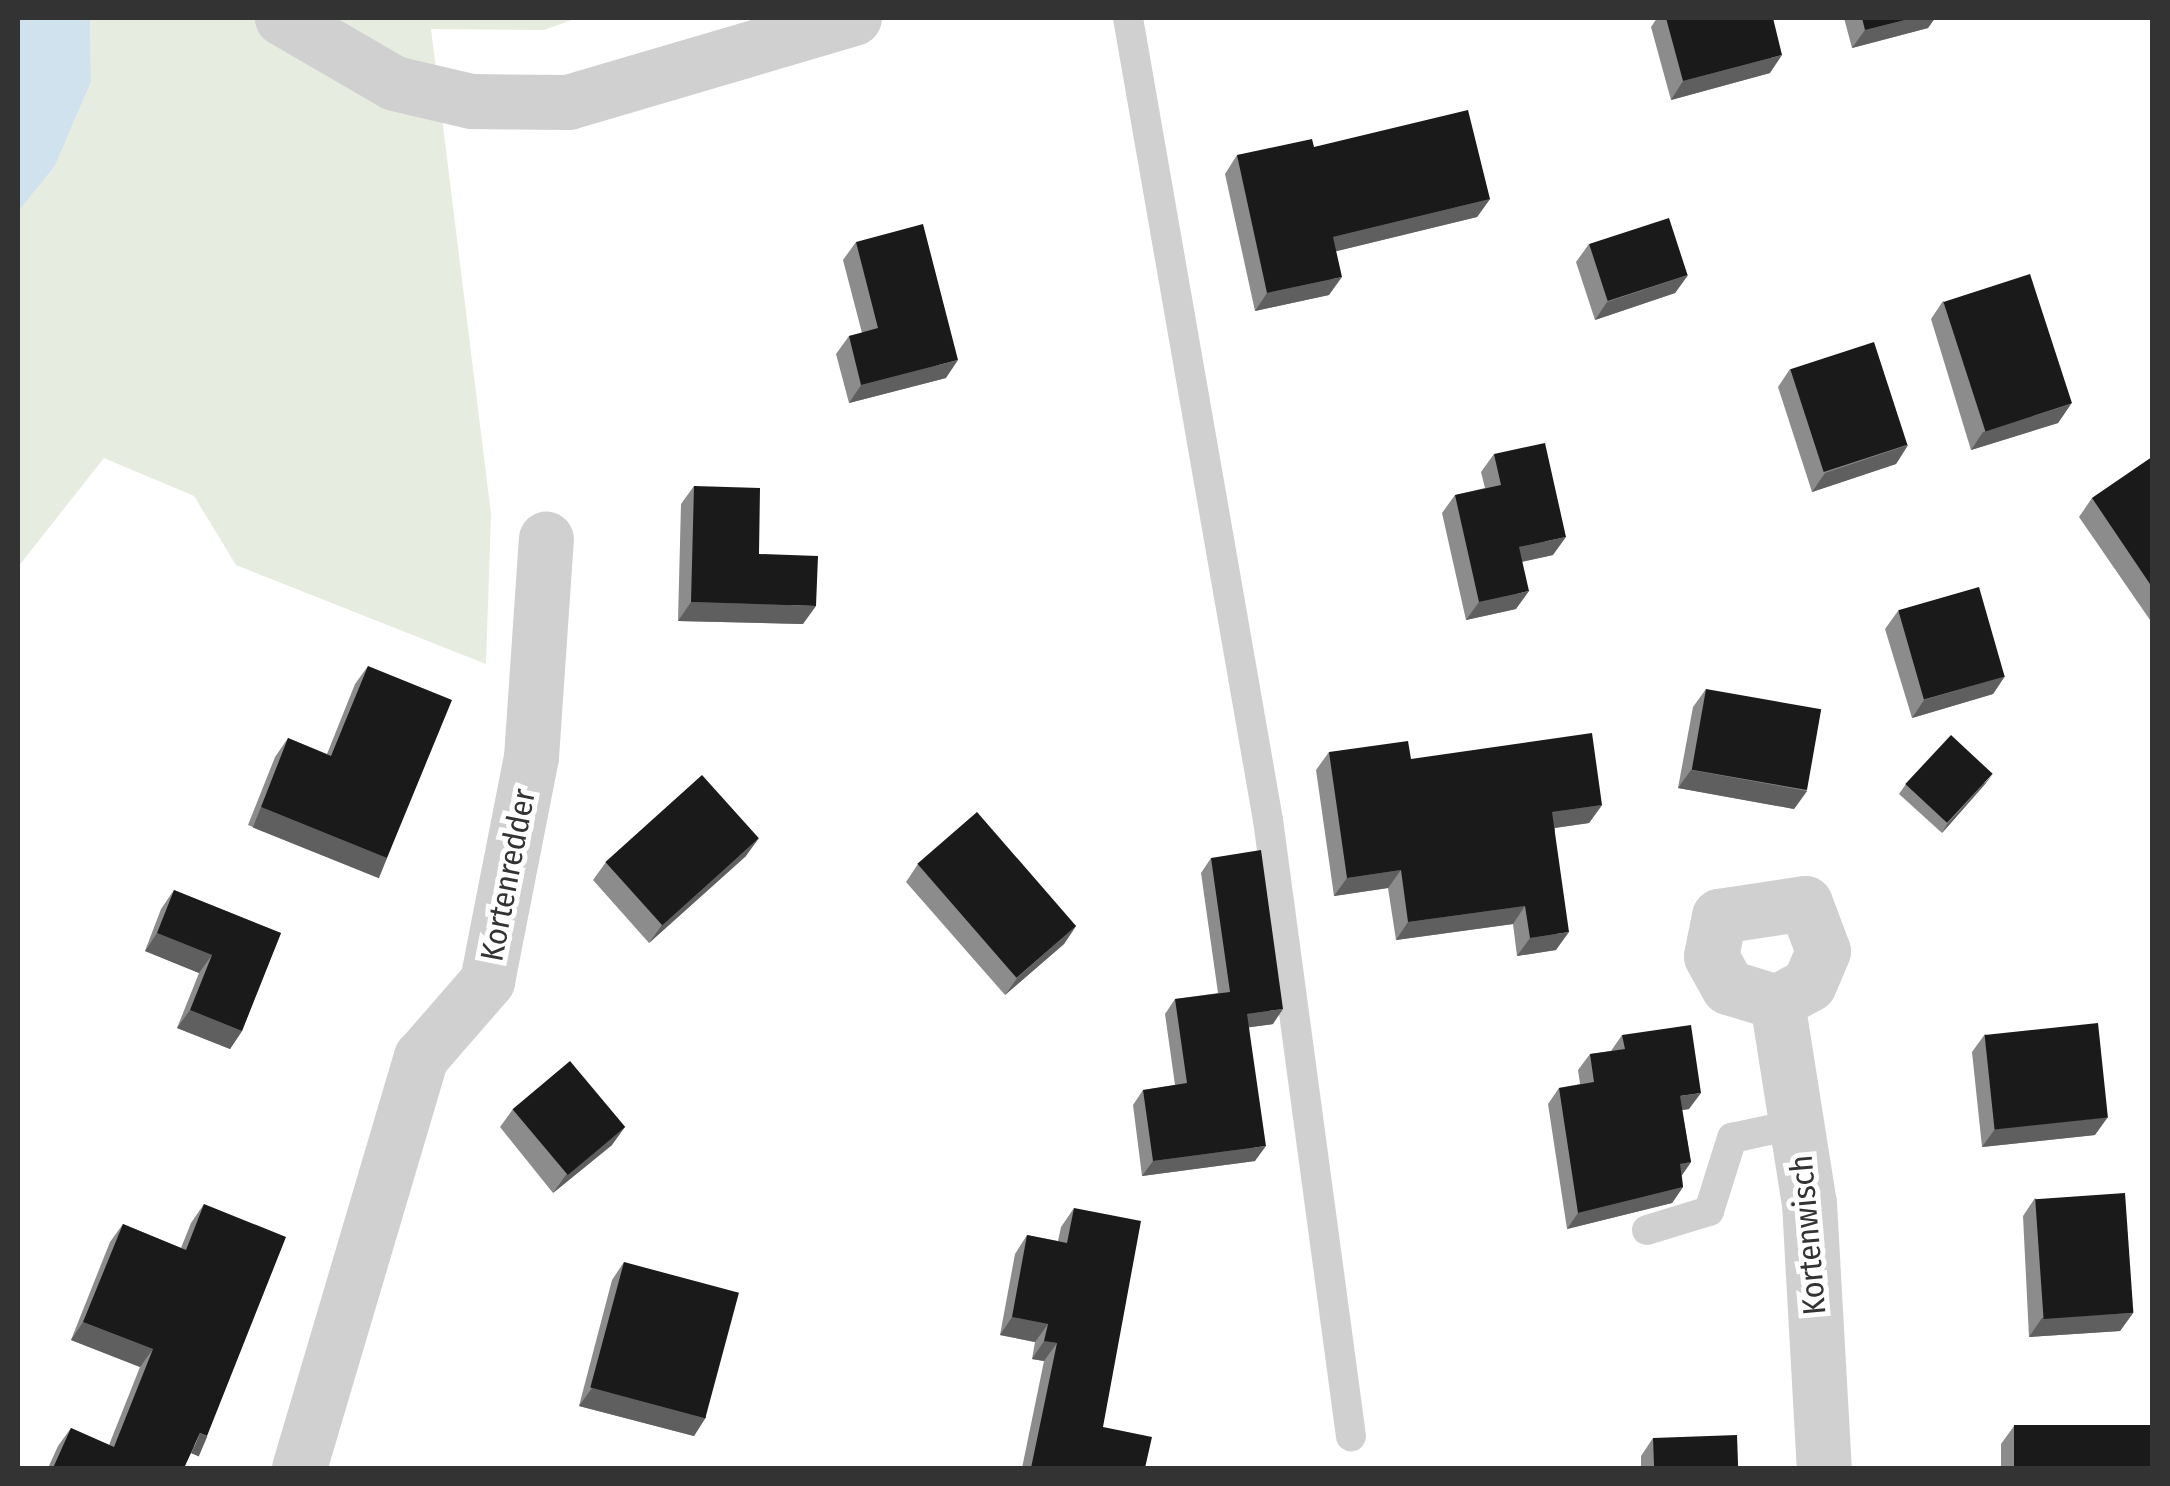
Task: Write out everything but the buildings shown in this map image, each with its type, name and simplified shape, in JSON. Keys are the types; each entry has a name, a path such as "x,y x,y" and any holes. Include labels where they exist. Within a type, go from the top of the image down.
{"street":[{"path":"282,18 394,84 470,100 568,102 854,18"},
{"name":"Kortenredder","path":"299,1468 421,1056 487,980 531,758 546,539"},
{"name":"Kortenwisch","path":"1778,1002 1796,1124 1824,1468"}],"lane":[{"path":"1128,18 1268,820 1351,1436"},
{"path":"1647,1230 1709,1212 1732,1138 1796,1124"}],"shaded area":[{"path":"90,18 577,18 544,30 431,29 491,514 486,664 236,565 194,496 104,458 18,567 18,212 55,166 91,82"}],"water":[{"path":"18,18 90,18 91,82 55,166 18,212"}]}
